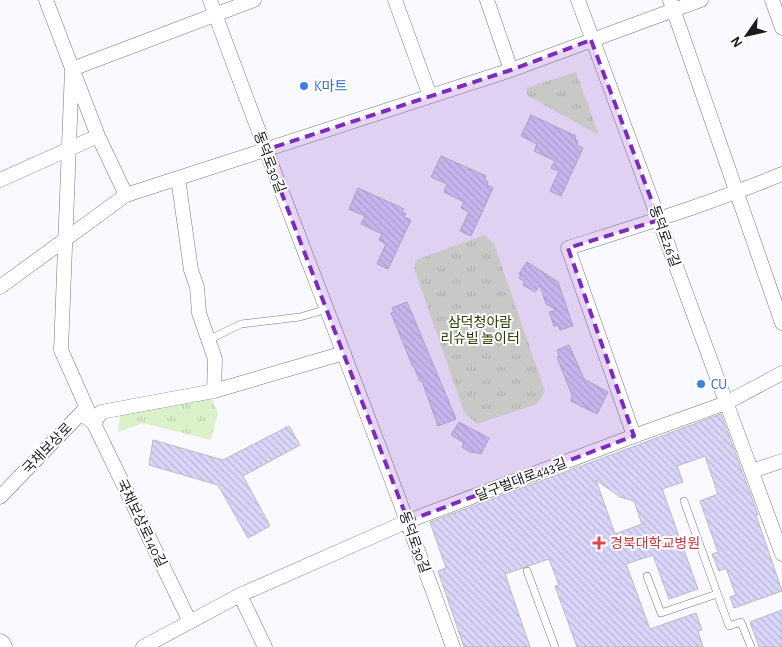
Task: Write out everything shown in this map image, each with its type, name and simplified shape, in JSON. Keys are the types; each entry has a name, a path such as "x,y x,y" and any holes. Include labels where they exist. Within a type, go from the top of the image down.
{"street":[{"path":"46,0 98,136 126,195"},
{"name":"동덕로30길","path":"210,0 454,647"},
{"path":"72,69 254,0"},
{"path":"395,0 430,96"},
{"path":"488,0 511,70"},
{"name":"동덕로26길","path":"578,0 591,40 782,554"},
{"path":"0,288 126,195 511,70 591,40 672,5 701,0"},
{"path":"772,0 782,28"},
{"path":"672,5 782,323"},
{"name":"국채보상로140길","path":"72,69 61,350 94,424 190,622"},
{"path":"0,180 98,136"},
{"path":"634,436 568,248 659,220 736,193 782,174"},
{"path":"178,178 191,270 197,287 198,313 215,359 214,391"},
{"path":"94,424 101,412 214,391 344,353"},
{"name":"달구벌대로443길","path":"408,521 726,403 782,373"},
{"name":"국채보상로","path":"0,496 81,413 94,424"},
{"path":"752,471 782,460"},
{"path":"143,647 240,595 408,521"},
{"path":"240,595 265,647"}],"lane":[{"path":"208,340 241,324 300,317 327,309"},
{"path":"684,501 729,626 741,622 751,647"},
{"path":"527,571 555,647"},
{"path":"647,576 661,613 717,594"}],"highlighted area":[{"path":"591,40 659,220 568,248 634,436 408,521 265,150 511,70"}],"green space":[{"path":"576,72 599,135 528,96 526,88"},
{"name":"삼덕청아람 리슈빌 놀이터","path":"484,235 494,244 545,391 537,404 477,424 464,412 414,268 416,260"},
{"path":"209,392 218,413 211,440 143,423 118,432 120,415"}],"building":[{"path":"531,115 576,136 577,145 583,148 561,196 550,191 559,171 551,168 555,161 534,151 537,144 521,136"},
{"path":"441,156 486,176 487,185 493,188 471,236 460,231 469,212 461,208 464,202 444,192 447,184 431,177"},
{"path":"358,188 404,209 402,212 406,214 404,217 411,220 388,269 377,264 386,244 379,240 382,234 361,224 365,216 349,209"},
{"path":"527,262 558,282 573,326 560,330 558,325 554,326 549,312 556,310 546,304 540,285 535,292 523,285 525,282 519,278 521,275 519,274"},
{"path":"407,302 456,419 438,426 422,381 420,381 413,367 391,313 394,312 392,308"},
{"path":"569,345 584,379 608,392 597,414 571,401 572,395 557,357 559,356 557,350"},
{"name":"경북대학교병원","path":"721,414 758,515 756,515 782,591 734,608 730,597 736,595 726,568 719,571 712,554 718,552 700,501 718,494 705,456 677,466 683,482 662,489 698,589 669,599 653,555 626,564 650,629 696,613 702,630 698,631 703,647 577,647 555,586 559,585 549,559 505,574 530,647 464,647 438,571 446,568 430,522","holes":["596,480 620,497 634,501 642,524 615,534"]},
{"path":"459,422 489,438 481,454 472,453 462,447 464,443 451,435"},
{"path":"289,426 300,445 243,476 270,526 248,538 218,485 149,465 153,440 223,460"},
{"path":"782,610 782,647 759,647 750,622"}],"place":[{"name":"K마트","path":"304,86"},
{"name":"CU","path":"701,384"},
{"name":"경북대학교병원","path":"599,543"}]}
